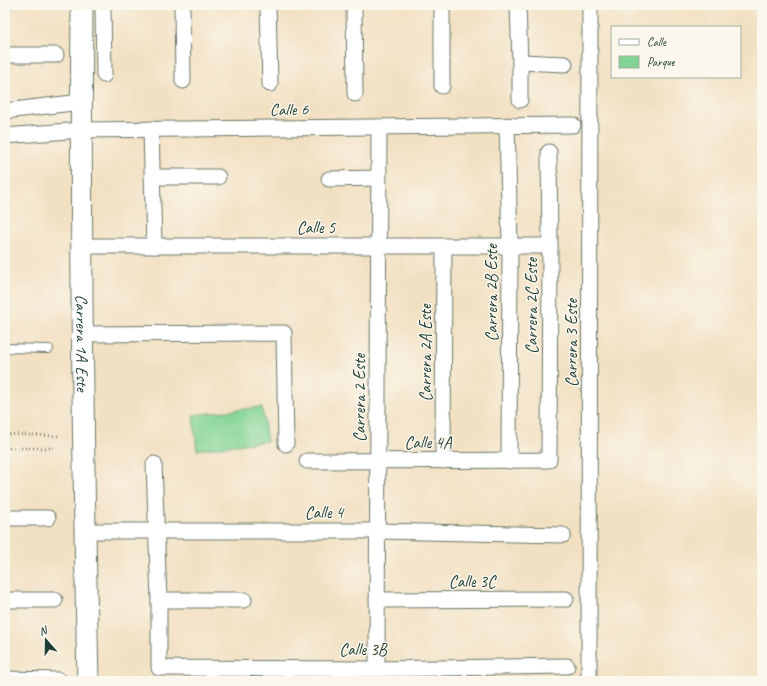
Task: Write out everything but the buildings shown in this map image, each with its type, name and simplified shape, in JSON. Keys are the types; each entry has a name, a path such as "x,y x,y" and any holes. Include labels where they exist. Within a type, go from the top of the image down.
{"street":[{"name":"Carrera 1A Este","path":"82,5 81,130 84,531 88,681"},
{"path":"103,5 104,75"},
{"path":"182,5 183,81"},
{"path":"268,5 270,84"},
{"path":"354,5 355,94"},
{"path":"442,5 442,86"},
{"path":"518,5 520,100"},
{"name":"Carrera 3 Este","path":"589,681 590,5"},
{"path":"5,55 56,55"},
{"path":"520,62 565,64"},
{"path":"5,111 81,102"},
{"name":"Carrera 2B Este","path":"507,125 510,246 509,461"},
{"name":"Calle 6","path":"5,136 81,130 573,125"},
{"name":"Carrera 2 Este","path":"377,669 379,127"},
{"path":"151,129 154,246"},
{"name":"Carrera 2C Este","path":"549,152 549,460"},
{"path":"152,177 218,176"},
{"path":"329,179 378,178"},
{"name":"Calle 5","path":"82,246 550,246"},
{"name":"Carrera 2A Este","path":"443,461 444,246"},
{"path":"83,334 284,333 286,444"},
{"name":"Calle 4A","path":"307,461 549,460"},
{"path":"154,464 159,600 244,600"},
{"path":"5,518 48,518"},
{"name":"Calle 4","path":"84,531 378,531 563,535"},
{"name":"Calle 3C","path":"377,600 566,599"},
{"path":"5,600 54,600"},
{"name":"Calle 3B","path":"159,600 159,668 377,669 567,666"},
{"path":"5,680 59,680"}],"lane":[{"path":"5,348 49,349"}],"path":[{"path":"5,434 58,436"},
{"path":"5,448 55,448"}],"green space":[{"path":"262,407 267,441 197,450 193,415"}]}
